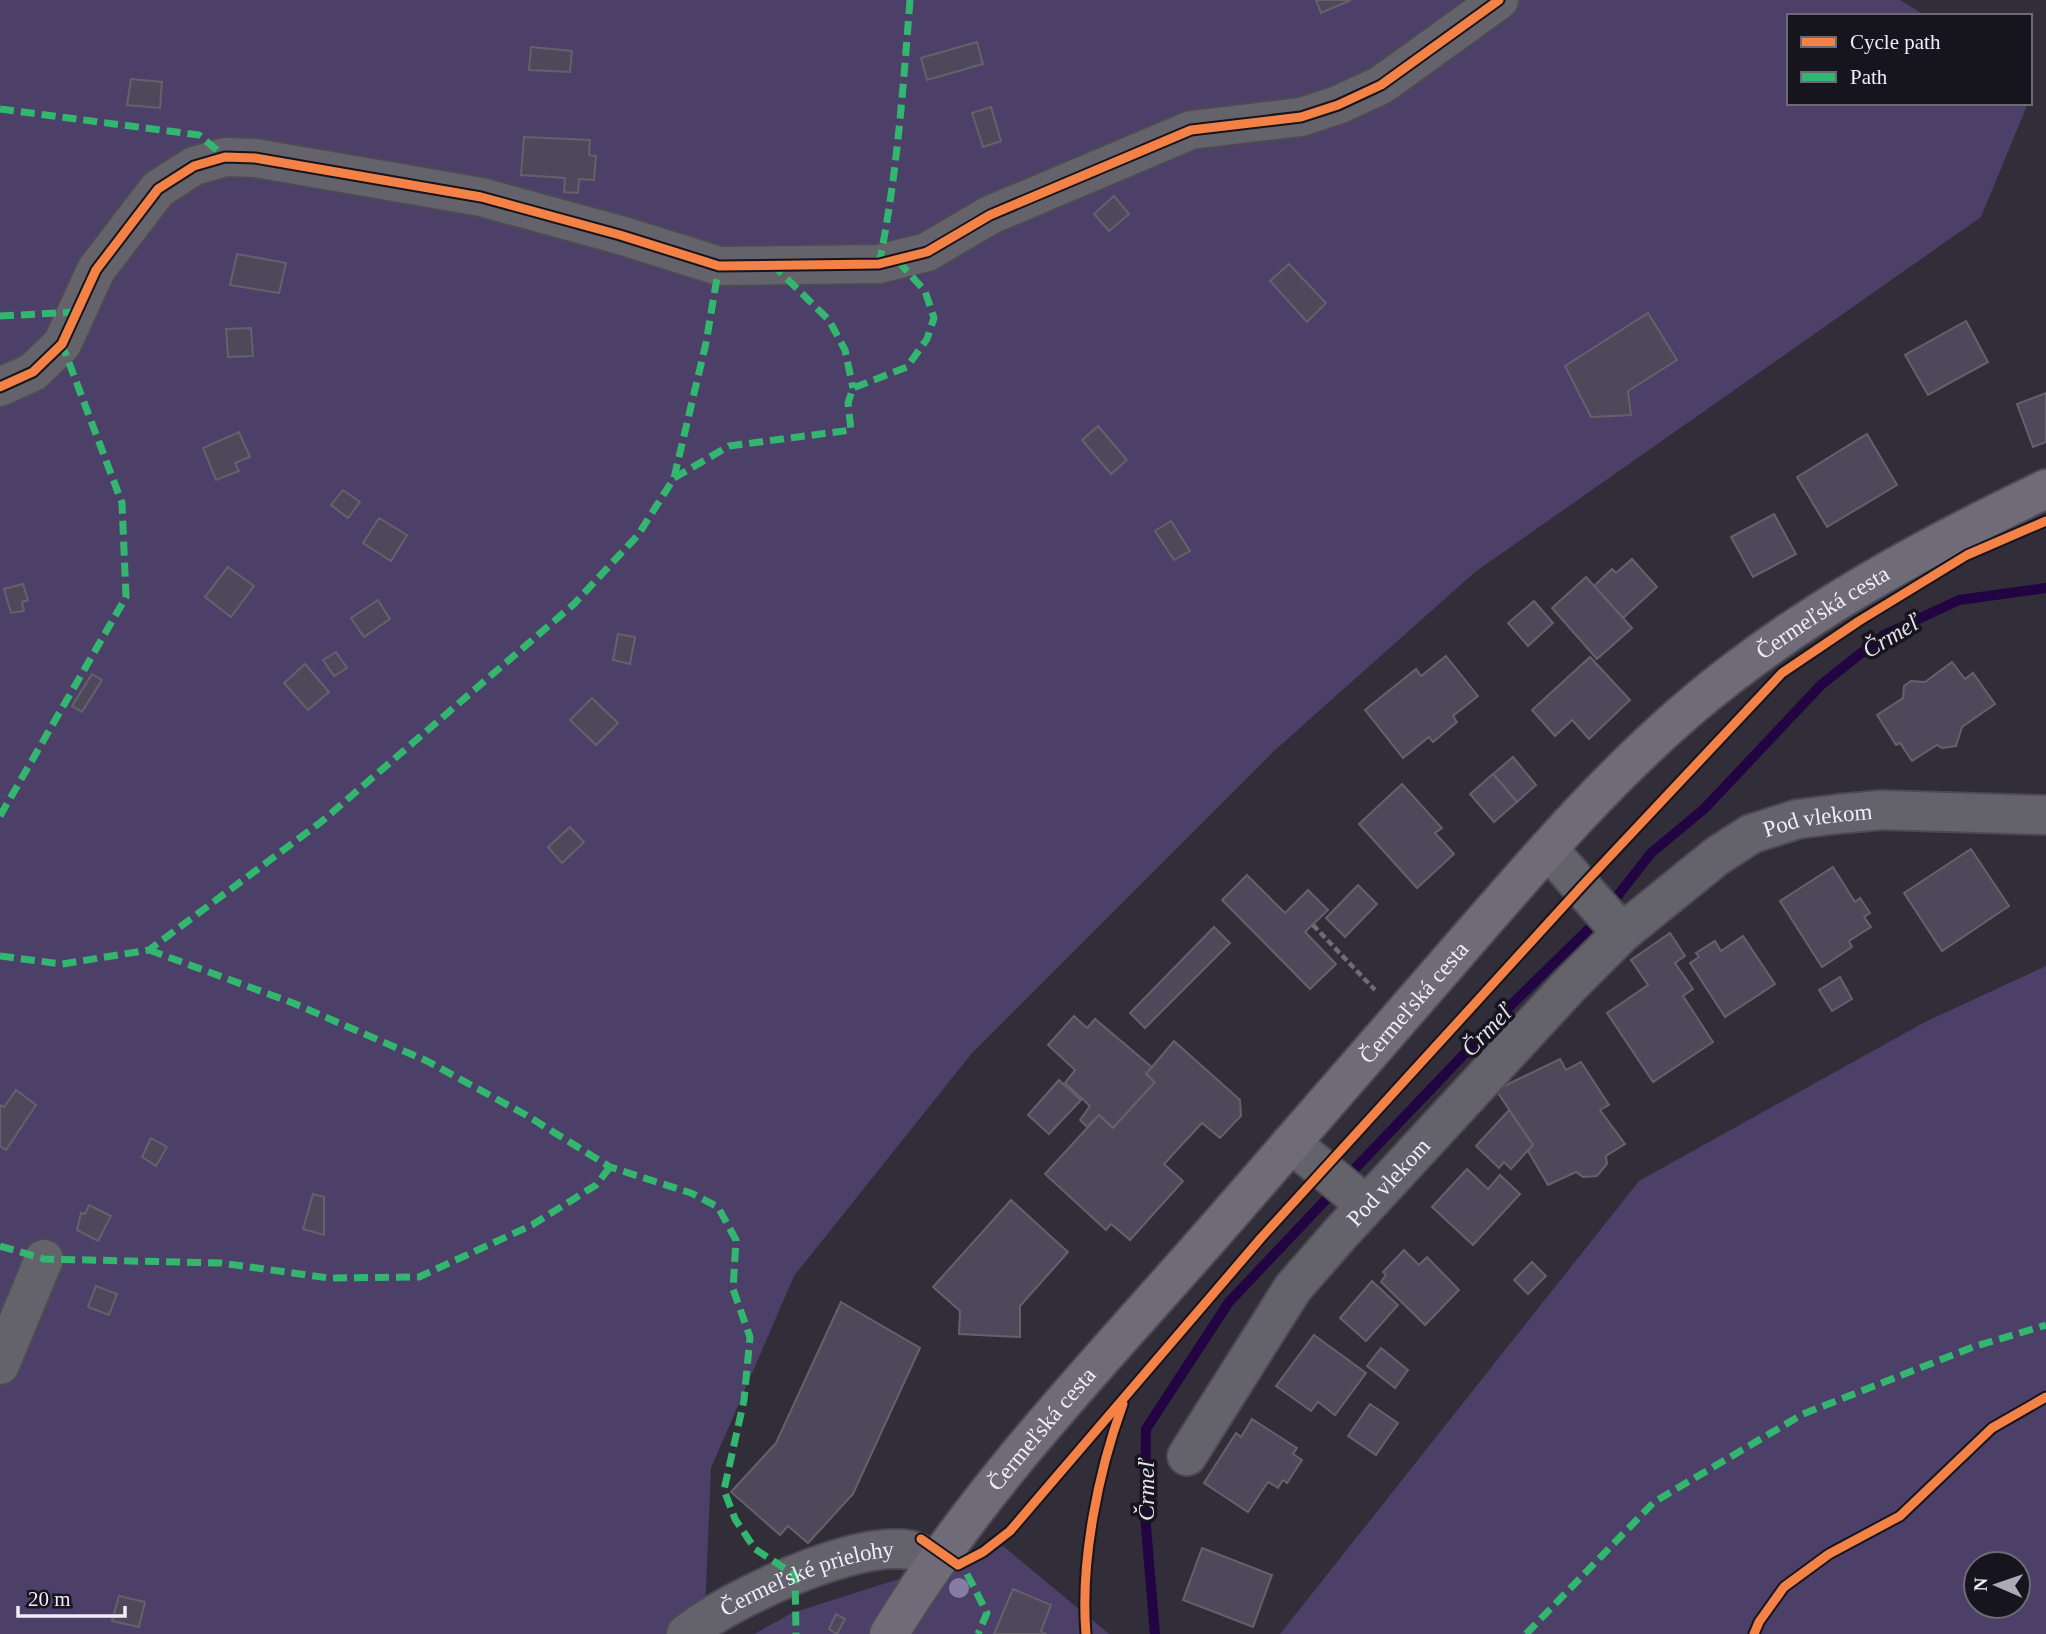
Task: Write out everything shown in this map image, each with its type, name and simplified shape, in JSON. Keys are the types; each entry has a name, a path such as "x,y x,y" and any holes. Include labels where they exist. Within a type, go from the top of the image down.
{"main road":[{"name":"Čermeľská cesta","path":"889,1634 933,1564 1021,1452 1548,849 1645,749 1695,703 1786,634 1899,562 2046,489"}],"street":[{"path":"0,387 33,372 62,344 96,270 158,189 194,166 225,157 255,158 481,197 620,235 719,266 879,264 927,253 990,215 1191,130 1301,117 1338,105 1392,78 1499,0"},
{"name":"Pod vlekom","path":"1187,1456 1293,1288 1349,1191 1520,1038 1606,914 1717,856 1751,834 1798,819 1881,810 2046,815"},
{"path":"1548,849 1606,914"},
{"path":"1292,1143 1349,1191"},
{"path":"0,1365 44,1259"},
{"name":"Čermeľské prielohy","path":"686,1634 751,1592 846,1559 882,1550 912,1549 933,1564"}],"path":[{"path":"1313,925 1378,993"}],"shaded area":[{"path":"0,0 1900,0 1923,14 1787,14 1787,105 2027,105 1981,217 1475,572 1274,751 972,1053 794,1276 711,1468 704,1634 0,1634"},
{"path":"2046,966 2046,1634 1280,1634 1639,1181 1925,1022"},
{"path":"1003,1546 1109,1634 754,1634 792,1613"}],"building":[{"path":"1316,0 1351,0 1321,13"},
{"path":"977,42 983,64 927,80 921,58"},
{"path":"531,47 572,51 570,72 529,70"},
{"path":"131,79 162,82 160,108 127,105"},
{"path":"991,107 1001,141 983,147 972,113"},
{"path":"524,137 590,140 589,155 596,156 594,180 579,179 578,193 564,192 565,178 521,175"},
{"path":"1114,196 1129,214 1109,231 1094,214"},
{"path":"237,254 286,263 279,293 230,285"},
{"path":"1289,264 1326,303 1307,322 1270,281"},
{"path":"1648,313 1677,360 1628,391 1631,415 1591,417 1565,366"},
{"path":"1966,321 1988,362 1928,395 1905,355"},
{"path":"251,328 253,356 228,357 226,329"},
{"path":"2046,393 2046,442 2033,447 2017,404"},
{"path":"1098,426 1127,460 1111,474 1082,440"},
{"path":"239,432 250,457 235,463 239,471 216,480 203,448"},
{"path":"1867,434 1897,485 1827,527 1797,477"},
{"path":"343,490 360,502 348,518 331,505"},
{"path":"1774,514 1796,554 1753,577 1731,537"},
{"path":"379,518 407,535 391,561 363,543"},
{"path":"1171,521 1190,551 1174,560 1155,531"},
{"path":"1632,559 1657,587 1623,618 1594,586 1612,569 1616,573"},
{"path":"228,567 254,586 231,617 205,597"},
{"path":"1586,577 1632,628 1597,659 1552,608"},
{"path":"23,584 28,600 22,602 24,611 11,613 4,589"},
{"path":"378,600 390,619 364,637 351,618"},
{"path":"1534,601 1553,623 1528,646 1508,623"},
{"path":"618,634 635,637 630,664 613,660"},
{"path":"336,652 347,668 334,676 323,660"},
{"path":"1446,656 1478,696 1453,716 1457,722 1433,742 1429,737 1403,758 1365,710 1416,669 1421,676"},
{"path":"1590,657 1630,700 1589,739 1572,720 1555,736 1532,710"},
{"path":"1952,662 1965,679 1973,673 1995,704 1962,727 1956,746 1942,748 1937,745 1912,761 1900,743 1896,745 1877,715 1903,698 1904,686 1911,681 1925,682"},
{"path":"305,664 329,692 308,710 284,683"},
{"path":"92,674 102,680 82,712 72,706"},
{"path":"592,698 618,723 596,745 570,720"},
{"path":"1513,757 1536,785 1517,802 1493,774"},
{"path":"1493,774 1517,802 1494,822 1470,794"},
{"path":"1402,784 1442,828 1435,833 1454,854 1417,888 1359,824"},
{"path":"570,827 584,842 562,863 548,847"},
{"path":"1971,849 2009,906 1942,951 1904,893"},
{"path":"1833,867 1855,902 1860,898 1870,913 1864,917 1871,927 1849,941 1852,947 1822,967 1780,901"},
{"path":"1247,875 1285,913 1308,890 1328,910 1305,932 1336,964 1310,989 1222,900"},
{"path":"1358,885 1377,904 1345,937 1326,918"},
{"path":"1214,927 1230,943 1145,1028 1130,1013"},
{"path":"1670,933 1685,956 1675,963 1693,989 1683,996 1713,1042 1653,1082 1607,1013 1648,985 1631,960"},
{"path":"1743,936 1775,984 1725,1017 1690,963 1699,957 1696,953 1715,941 1721,951"},
{"path":"1840,977 1852,999 1832,1011 1819,990"},
{"path":"1074,1016 1087,1028 1095,1019 1153,1068 1146,1074 1155,1082 1113,1128 1099,1115 1087,1127 1080,1120 1090,1106 1065,1083 1075,1070 1048,1045"},
{"path":"1174,1041 1240,1100 1241,1116 1220,1138 1202,1123 1164,1164 1183,1181 1130,1240 1111,1224 1106,1230 1045,1174 1099,1115 1113,1128 1155,1082 1146,1074"},
{"path":"1560,1059 1566,1070 1581,1062 1609,1105 1600,1110 1625,1144 1606,1156 1607,1164 1597,1176 1583,1177 1576,1172 1548,1185 1528,1151 1533,1145 1496,1090"},
{"path":"1059,1080 1081,1100 1049,1134 1028,1115"},
{"path":"16,1090 36,1105 6,1150 0,1146 0,1105 4,1107"},
{"path":"1509,1110 1533,1145 1511,1169 1504,1162 1499,1168 1476,1146"},
{"path":"151,1138 167,1147 156,1166 142,1157"},
{"path":"1467,1169 1488,1189 1500,1175 1520,1194 1473,1245 1432,1207"},
{"path":"313,1194 324,1197 324,1235 303,1229"},
{"path":"1011,1200 1068,1252 1020,1306 1020,1337 959,1334 960,1311 933,1287"},
{"path":"89,1205 111,1216 98,1241 77,1230 81,1213 85,1214"},
{"path":"1404,1250 1419,1265 1427,1257 1459,1290 1425,1325 1381,1282 1386,1275 1383,1272"},
{"path":"1532,1262 1546,1276 1528,1294 1514,1280"},
{"path":"1372,1281 1398,1305 1366,1341 1340,1318"},
{"path":"96,1286 117,1294 109,1315 88,1307"},
{"path":"841,1302 920,1348 853,1494 808,1543 788,1526 780,1535 731,1492 776,1443"},
{"path":"1314,1335 1366,1373 1335,1415 1318,1402 1311,1411 1276,1386"},
{"path":"1381,1348 1408,1370 1395,1388 1367,1366"},
{"path":"1370,1404 1398,1423 1376,1455 1348,1436"},
{"path":"1252,1419 1297,1448 1293,1454 1302,1460 1287,1483 1283,1480 1278,1488 1268,1482 1248,1512 1204,1483 1236,1433 1241,1437"},
{"path":"1202,1548 1272,1575 1253,1627 1183,1600"},
{"path":"1013,1589 1051,1605 1041,1631 1046,1634 994,1634"},
{"path":"119,1596 145,1602 139,1627 112,1621"},
{"path":"836,1614 845,1619 837,1634 829,1629"}],"waterway":[{"name":"Črmeľ","path":"1346,1178 1512,1004 1601,917 1651,853 1704,809 1821,685 1884,635 1959,600 2046,588"},
{"name":"Črmeľ","path":"1155,1634 1145,1515 1146,1429 1229,1302 1335,1190"}],"marked path":[{"path":"879,264 895,166 910,0"},
{"path":"0,109 199,135 225,157"},
{"path":"674,478 729,446 851,430 848,403 853,388 907,367 927,339 934,318 925,291 897,260"},
{"path":"772,264 829,320 845,350 853,388"},
{"path":"0,956 62,964 149,950 321,822 574,604 638,535 674,478 706,343 719,266"},
{"path":"0,316 75,312"},
{"path":"0,816 126,597 122,503 62,344"},
{"path":"149,950 293,1003 427,1061 526,1115 610,1167 691,1193 718,1207 736,1240 733,1289 750,1337 744,1400 724,1490 735,1519 755,1549 795,1575 796,1634"},
{"path":"0,1246 44,1259 221,1263 329,1278 419,1277 532,1225 596,1185 610,1167"},
{"path":"1526,1634 1654,1502 1803,1414 1973,1347 2046,1325"},
{"path":"967,1574 987,1613 978,1634"}],"cycle path":[{"path":"0,387 33,372 62,344 96,270 158,189 194,166 225,157 255,158 481,197 620,235 719,266 879,264 927,252 990,215 1191,130 1301,117 1338,105 1381,85 1499,0"},
{"path":"921,1539 958,1565 983,1552 1010,1531 1261,1238 1582,886 1782,673 1859,621 1967,555 2046,521"},
{"path":"1754,1634 1759,1622 1784,1587 1829,1554 1900,1516 1992,1428 2046,1397"},
{"path":"1086,1634 1088,1548 1106,1458 1123,1404"}]}
